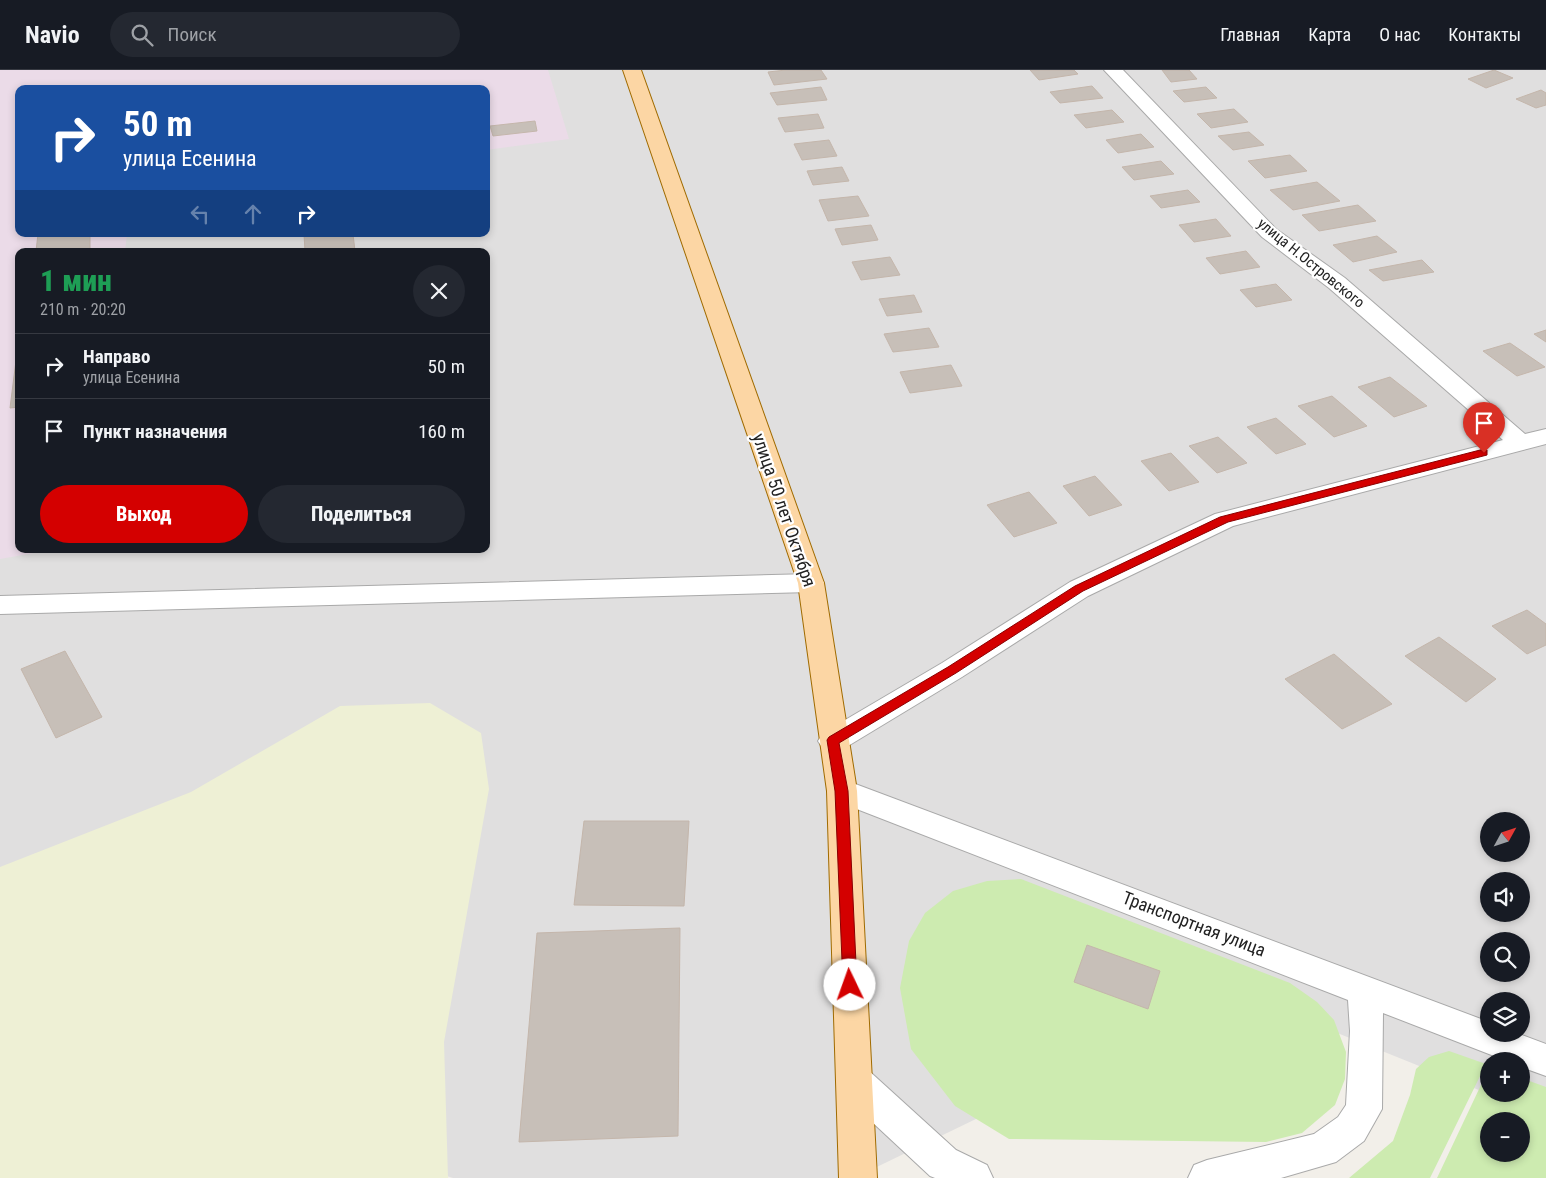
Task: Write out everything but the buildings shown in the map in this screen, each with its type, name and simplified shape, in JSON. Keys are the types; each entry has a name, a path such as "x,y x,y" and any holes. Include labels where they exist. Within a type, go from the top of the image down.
{"main road":[{"name":"улица 50 лет Октября","path":"632,70 811,583 842,791 855,1082 863,1173"}],"street":[{"name":"улица Н.Островского","path":"1113,70 1269,233 1337,283 1521,443"},
{"path":"833,740 952,670 1079,589 1224,520 1546,436"},
{"path":"0,605 811,583"},
{"name":"Транспортная улица","path":"842,791 1546,1060"},
{"path":"1207,1178 1323,1150 1351,1129 1364,1108 1367,1030 1366,990"},
{"path":"855,1082 943,1163 974,1178"}],"shaded area":[{"path":"0,70 1546,70 1546,1117 1509,1102 1530,1102 1530,1052 1480,1052 1480,1090 1161,962 978,1118 854,1178 453,1178 0,1031"},
{"path":"0,70 548,70 569,139 490,149 490,85 15,85 15,237 127,237 125,248 15,248 15,553 34,553 0,559"}],"green space":[{"path":"430,703 481,733 489,789 444,1042 448,1178 0,1178 0,867 191,792 340,706"},
{"path":"1021,879 1290,983 1317,1002 1334,1020 1346,1052 1345,1079 1335,1105 1302,1133 1266,1142 1009,1139 955,1106 911,1049 900,988 909,941 925,913 953,891 987,881"},
{"path":"1449,1051 1480,1062 1480,1076 1430,1178 1349,1178 1393,1141 1410,1095 1416,1069 1429,1057"},
{"path":"1530,1081 1546,1087 1546,1178 1437,1178 1480,1087 1480,1102 1530,1102"}],"route":[{"path":"850,985 842,791 833,740 952,670 1079,589 1224,520 1484,453"}]}
